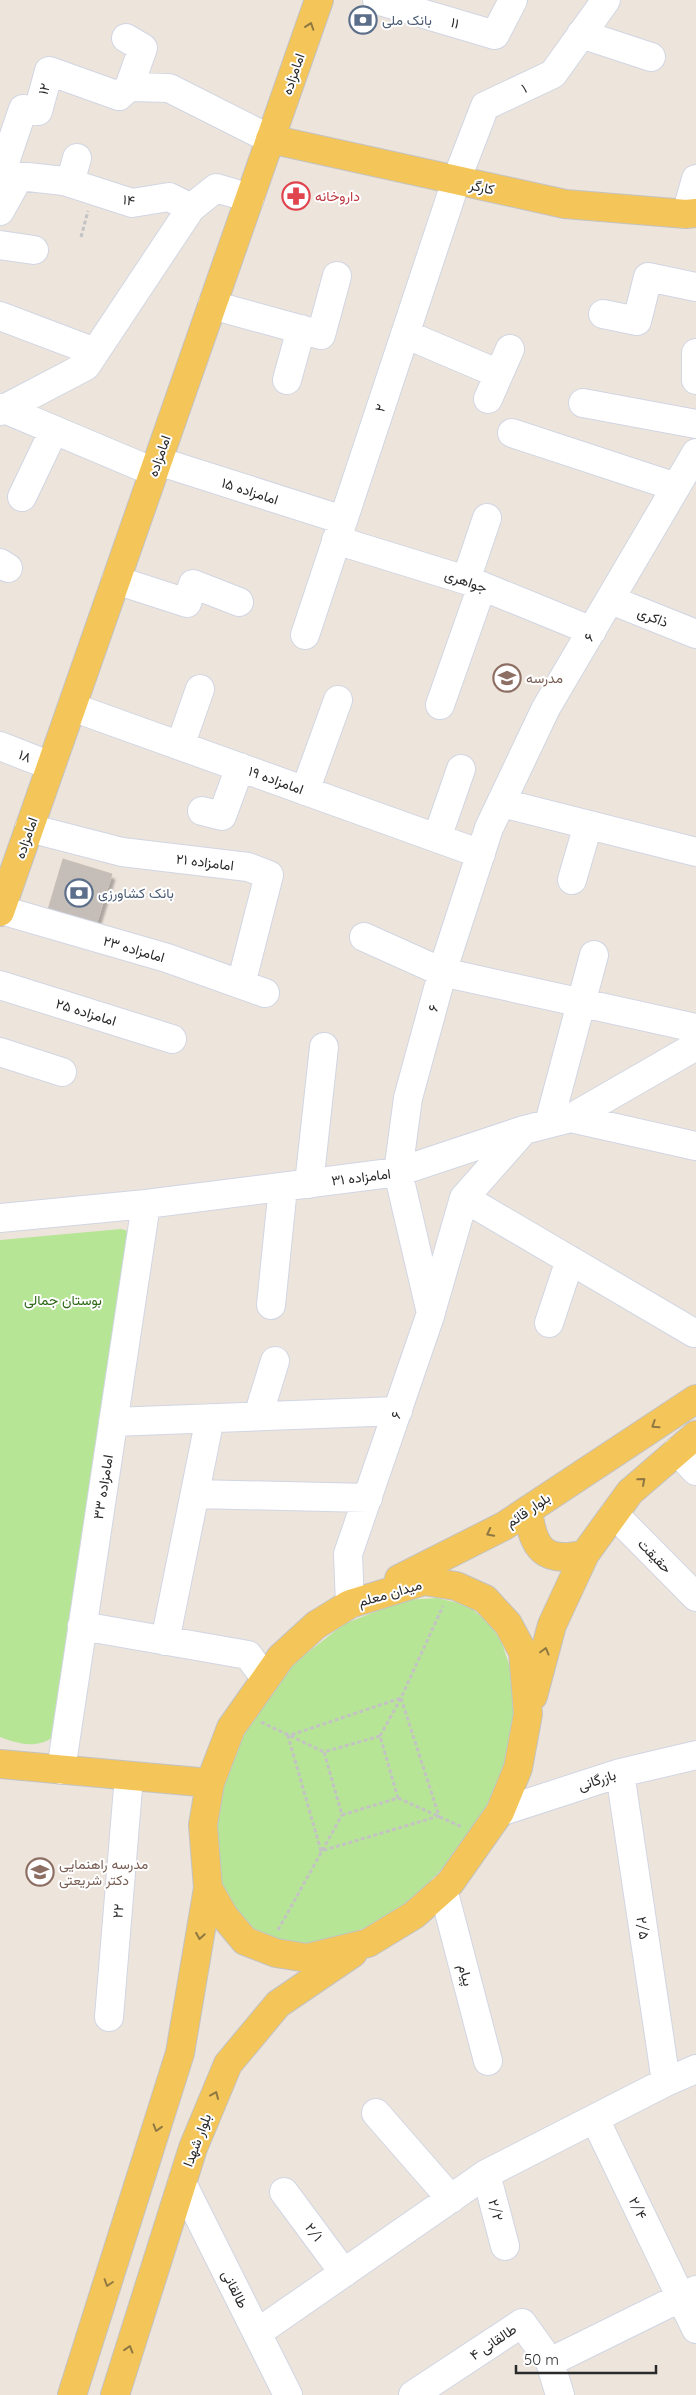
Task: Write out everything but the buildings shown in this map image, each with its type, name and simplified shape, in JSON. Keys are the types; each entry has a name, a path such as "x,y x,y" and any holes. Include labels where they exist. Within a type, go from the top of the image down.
{"main road":[{"name":"امامزاده","path":"0,911 319,0"},
{"name":"کارگر","path":"270,138 564,204 691,214"},
{"name":"بلوار قائم","path":"350,1604 504,1526 696,1399"},
{"path":"528,1714 552,1625 585,1554 630,1492 687,1443"},
{"path":"528,1510 532,1536 540,1548 550,1556 566,1558 585,1554"},
{"name":"میدان معلم","path":"424,1581 449,1585 485,1599 508,1624 523,1652 528,1714 518,1768 500,1812 443,1889 414,1915 368,1942 307,1958 268,1950 245,1940 224,1916 208,1888 203,1825 210,1783 231,1728 281,1656 316,1625 350,1604 424,1581"},
{"path":"0,1764 210,1783"},
{"path":"72,2395 180,2053 208,1888"},
{"name":"بلوار شهدا","path":"115,2395 193,2148 228,2064 278,2004 368,1942"}],"street":[{"name":"۱۱","path":"377,0 495,35 514,0"},
{"name":"۱","path":"456,181 485,106 553,74 606,0"},
{"path":"582,34 651,57"},
{"path":"126,38 143,48 129,88"},
{"name":"۱۲","path":"7,175 23,109 38,111 49,71 119,96 129,88 169,88 270,138"},
{"name":"۱۴","path":"7,175 74,170 132,203 170,196 191,208"},
{"path":"0,211 7,175"},
{"path":"691,214 696,179"},
{"name":"۲","path":"305,635 456,181"},
{"path":"1,409 86,366 191,208 216,188 250,198"},
{"path":"0,245 34,250"},
{"path":"212,305 320,335 337,276"},
{"path":"603,314 637,321 648,277 696,287"},
{"path":"0,316 95,352"},
{"path":"287,380 300,329"},
{"path":"405,334 499,374"},
{"path":"488,399 510,349"},
{"path":"696,353 696,380"},
{"path":"583,403 696,424"},
{"name":"امامزاده ۱۵","path":"1,409 156,467 340,530"},
{"path":"22,497 54,430"},
{"path":"512,433 688,472"},
{"name":"۶","path":"350,1604 348,1554 431,1313 398,1172 408,1098 442,972 489,828 546,708 688,472"},
{"path":"440,705 474,584 487,518"},
{"name":"جواهری","path":"340,530 592,631"},
{"path":"116,580 187,603 193,584 239,602"},
{"name":"ذاکری","path":"611,600 696,634"},
{"path":"180,746 200,689"},
{"path":"305,791 338,700"},
{"name":"امامزاده ۱۹","path":"72,707 481,854"},
{"name":"۱۸","path":"0,746 51,766"},
{"path":"202,811 222,816 240,767"},
{"path":"437,838 461,769"},
{"path":"502,803 696,852"},
{"path":"572,880 588,825"},
{"name":"امامزاده ۲۱","path":"29,828 122,852 248,867 269,875 253,989"},
{"name":"امامزاده ۲۳","path":"0,911 167,958 253,989"},
{"path":"364,937 442,972 696,1028"},
{"path":"431,1313 464,1198 548,1124 594,955"},
{"name":"امامزاده ۲۵","path":"0,985 172,1039"},
{"name":"امامزاده ۳۱","path":"0,1218 146,1204 398,1172 548,1124 696,1046"},
{"path":"271,1305 324,1047"},
{"path":"0,1052 62,1072"},
{"path":"548,1124 696,1146"},
{"path":"464,1198 694,1333"},
{"name":"امامزاده ۳۳","path":"61,1770 146,1204"},
{"path":"549,1322 570,1260"},
{"path":"258,1416 275,1362"},
{"path":"113,1422 398,1411"},
{"path":"165,1640 210,1418"},
{"path":"687,1443 696,1471"},
{"path":"195,1494 368,1498"},
{"name":"حقیقت","path":"614,1514 696,1597"},
{"path":"82,1626 248,1655 265,1678"},
{"name":"بازرگانی","path":"500,1812 620,1773 696,1755"},
{"name":"۲/۵","path":"620,1773 666,2082"},
{"name":"۲۲","path":"109,2017 129,1776"},
{"name":"پیام","path":"443,1889 488,2061"},
{"path":"257,2333 486,2174 666,2082 696,2069"},
{"path":"376,2113 451,2198"},
{"name":"۲/۴","path":"595,2119 688,2294 696,2328"},
{"name":"۲/۲","path":"486,2174 505,2246"},
{"name":"طالقانی","path":"182,2182 288,2395"},
{"name":"۲/۱","path":"284,2192 344,2272"},
{"path":"560,2395 550,2362 688,2294"},
{"name":"طالقانی ۴","path":"413,2395 522,2323 550,2362"}],"path":[{"path":"398,1798 380,1736 401,1698 446,1600 449,1585"},
{"path":"288,1736 401,1698"},
{"path":"401,1698 439,1816"},
{"path":"242,1712 324,1752 380,1736"},
{"path":"288,1736 322,1851"},
{"path":"324,1752 342,1815"},
{"path":"268,1950 342,1815 398,1798 484,1836"},
{"path":"322,1851 439,1816"}],"green space":[{"name":"بوستان جمالی","path":"121,1229 138,1234 57,1735 36,1744 22,1744 0,1737 0,1240"},
{"path":"437,1598 467,1605 489,1623 501,1641 511,1670 514,1700 513,1735 504,1769 474,1832 425,1888 382,1921 331,1941 302,1947 258,1935 233,1910 217,1879 213,1840 219,1804 231,1760 251,1718 292,1665 344,1624 405,1600"}],"place":[{"name":"بانک ملی","path":"363,20"},
{"name":"داروخانه","path":"296,196"},
{"name":"مدرسه","path":"507,678"},
{"name":"بانک کشاورزی","path":"79,893"},
{"name":"مدرسه راهنمایی دکتر شریعتی","path":"40,1872"}]}
